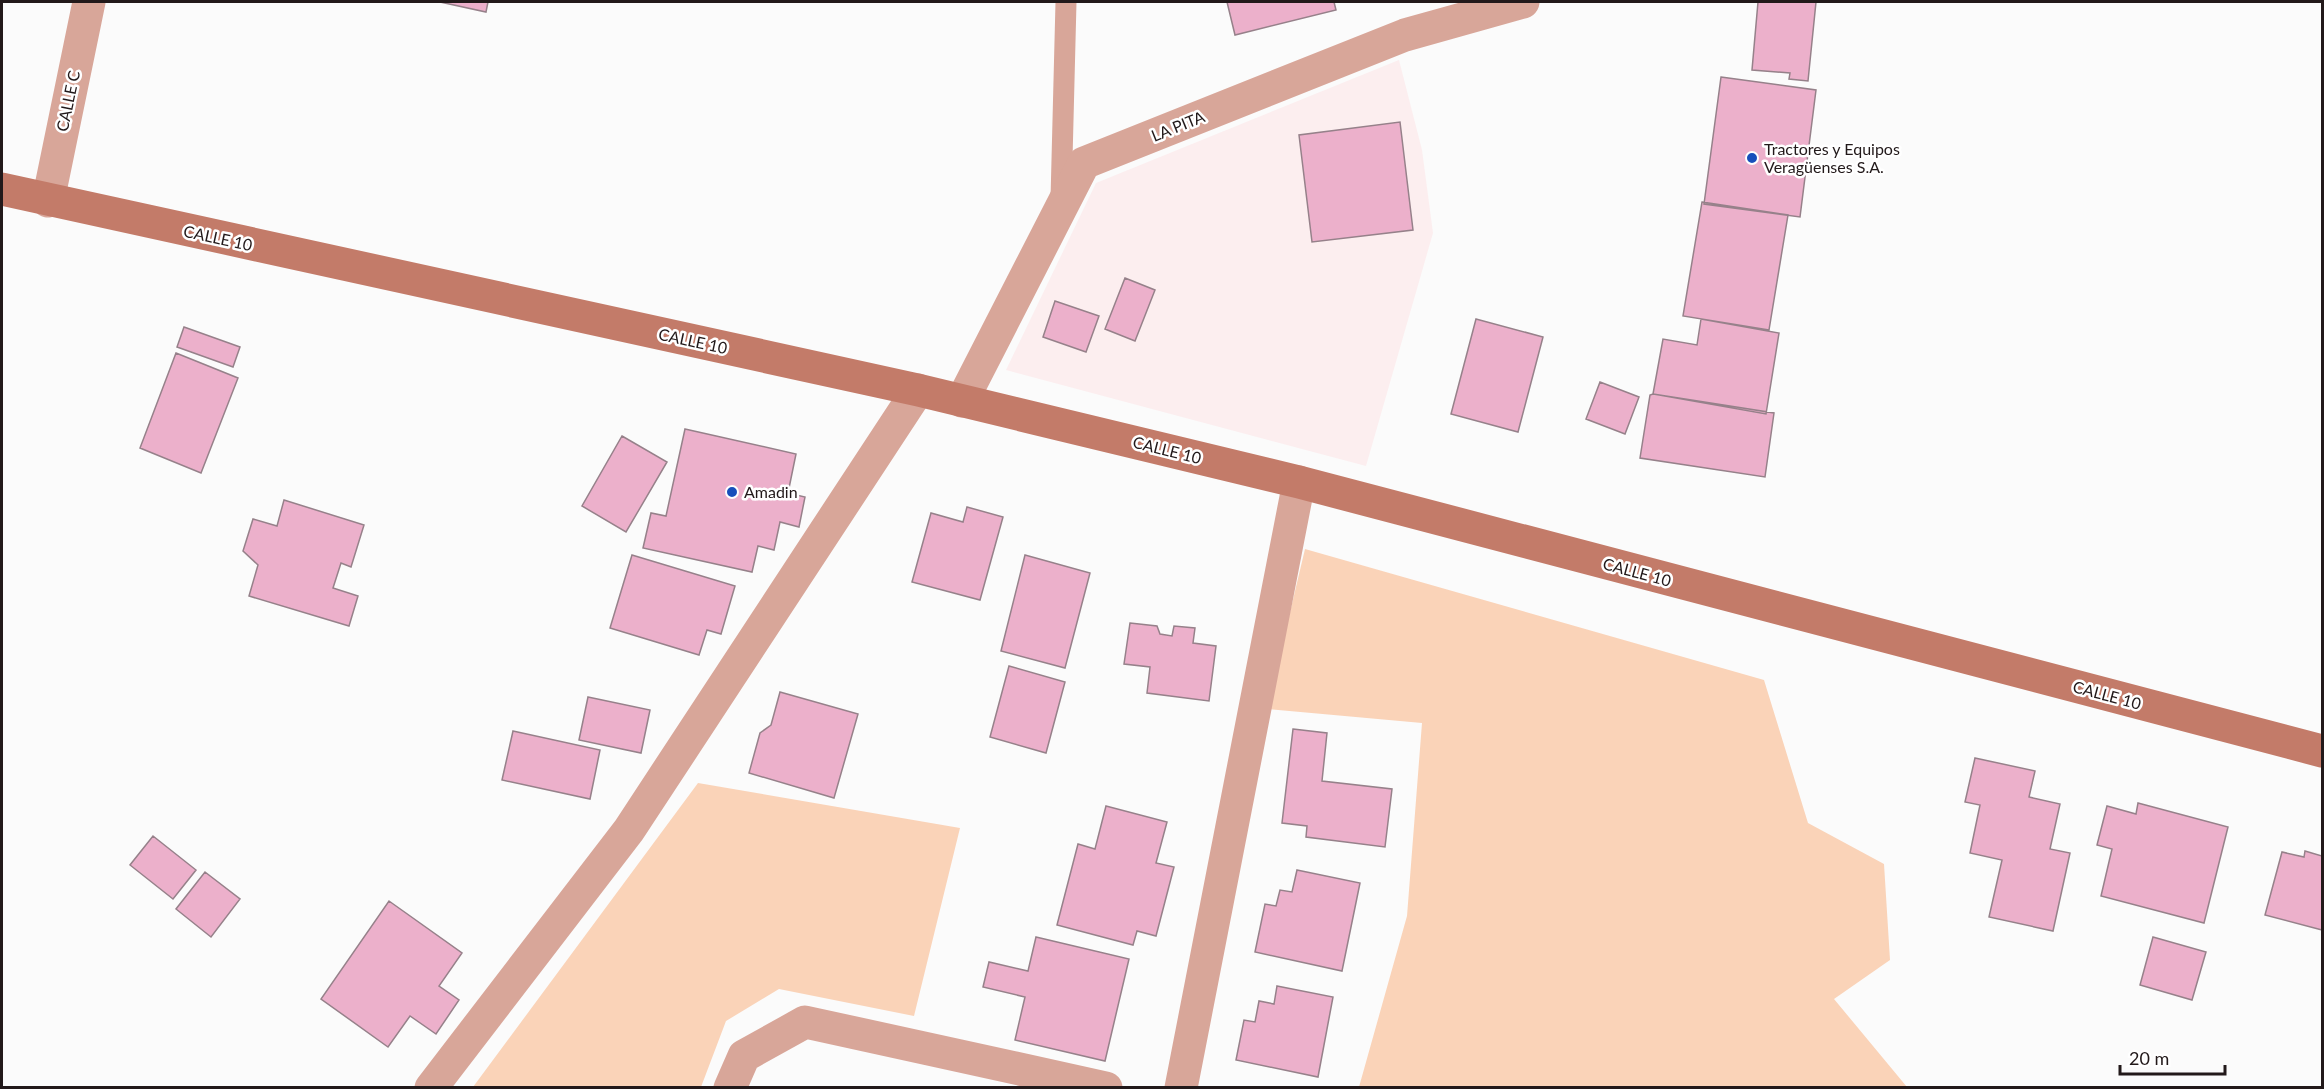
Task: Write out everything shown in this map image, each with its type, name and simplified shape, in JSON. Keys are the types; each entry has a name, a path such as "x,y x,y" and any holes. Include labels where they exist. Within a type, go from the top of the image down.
{"main road":[{"name":"CALLE 10","path":"2,189 48,201 918,390 1299,482 2322,751"}],"street":[{"name":"CALLE C","path":"48,201 89,2"},
{"name":"LA PITA","path":"962,401 1084,163 1405,35 1523,2"},
{"path":"431,1088 629,830 918,390"},
{"path":"1181,1088 1299,482"},
{"path":"730,1088 744,1056 805,1022 1106,1088"}],"lane":[{"path":"1061,209 1066,2"}],"shaded area":[{"path":"1399,60 1422,150 1433,233 1366,466 1006,370 1096,183"},
{"path":"1305,549 1764,680 1808,823 1884,864 1890,960 1834,999 1907,1087 1359,1087 1407,916 1422,723 1267,709"},
{"path":"698,783 960,828 914,1016 779,989 726,1021 701,1087 473,1087"}],"building":[{"path":"440,2 488,2 486,12"},
{"path":"1227,2 1334,2 1336,10 1235,35"},
{"path":"1758,2 1816,2 1808,81 1789,79 1790,73 1752,70"},
{"path":"1721,77 1816,90 1800,217 1704,204"},
{"path":"1400,122 1413,230 1312,242 1299,135"},
{"path":"1702,202 1788,215 1769,330 1683,316"},
{"path":"1125,278 1155,290 1135,341 1105,329"},
{"path":"1055,301 1099,316 1086,352 1043,337"},
{"path":"1476,319 1543,337 1518,432 1451,414"},
{"path":"1701,319 1779,333 1766,414 1653,394 1663,339 1697,345"},
{"path":"184,327 240,347 233,367 177,347"},
{"path":"176,353 238,378 201,473 140,448"},
{"path":"1600,382 1639,397 1625,434 1586,419"},
{"path":"1650,395 1774,413 1765,477 1640,458"},
{"path":"685,429 796,454 788,493 805,497 799,527 780,522 774,550 758,546 752,572 643,548 651,513 666,516"},
{"path":"622,436 667,462 626,532 582,506"},
{"path":"284,500 364,525 351,567 341,563 333,588 358,596 349,626 249,596 258,565 243,551 253,519 277,526"},
{"path":"967,507 1003,517 980,600 912,582 931,513 963,522"},
{"path":"632,555 735,586 721,634 707,630 699,655 610,628"},
{"path":"1025,555 1090,573 1065,668 1001,651"},
{"path":"1130,623 1157,626 1160,634 1172,636 1174,626 1195,628 1193,643 1216,646 1209,701 1147,693 1150,667 1124,664"},
{"path":"1009,666 1065,682 1046,753 990,737"},
{"path":"780,692 858,714 834,798 749,773 760,733 771,725"},
{"path":"588,697 650,710 641,753 579,740"},
{"path":"1293,729 1327,733 1322,781 1392,789 1385,847 1306,837 1307,826 1282,823"},
{"path":"513,731 600,750 590,799 502,780"},
{"path":"1975,758 2035,771 2029,797 2060,804 2050,849 2070,853 2053,931 1989,917 2002,860 1970,853 1980,805 1965,802"},
{"path":"2138,803 2228,827 2204,923 2101,896 2112,849 2097,845 2107,806 2136,814"},
{"path":"1106,806 1167,822 1156,863 1174,867 1156,936 1137,931 1133,945 1057,925 1078,844 1095,849"},
{"path":"153,836 196,870 173,899 130,865"},
{"path":"2305,851 2322,856 2322,930 2265,915 2282,852 2304,857"},
{"path":"1297,870 1360,883 1342,971 1255,952 1265,904 1276,906 1280,890 1292,892"},
{"path":"205,872 240,899 211,937 176,909"},
{"path":"389,901 462,953 439,986 459,1000 436,1034 410,1016 388,1047 321,999"},
{"path":"1036,937 1129,959 1105,1061 1015,1040 1025,997 983,987 989,962 1028,971"},
{"path":"2153,937 2206,952 2192,1000 2140,985"},
{"path":"1277,986 1333,997 1318,1077 1236,1060 1244,1020 1255,1022 1259,1001 1274,1004"}],"place":[{"name":"Tractores y Equipos Veragüenses S.A.","path":"1752,158"},
{"name":"Amadin","path":"732,492"}]}
